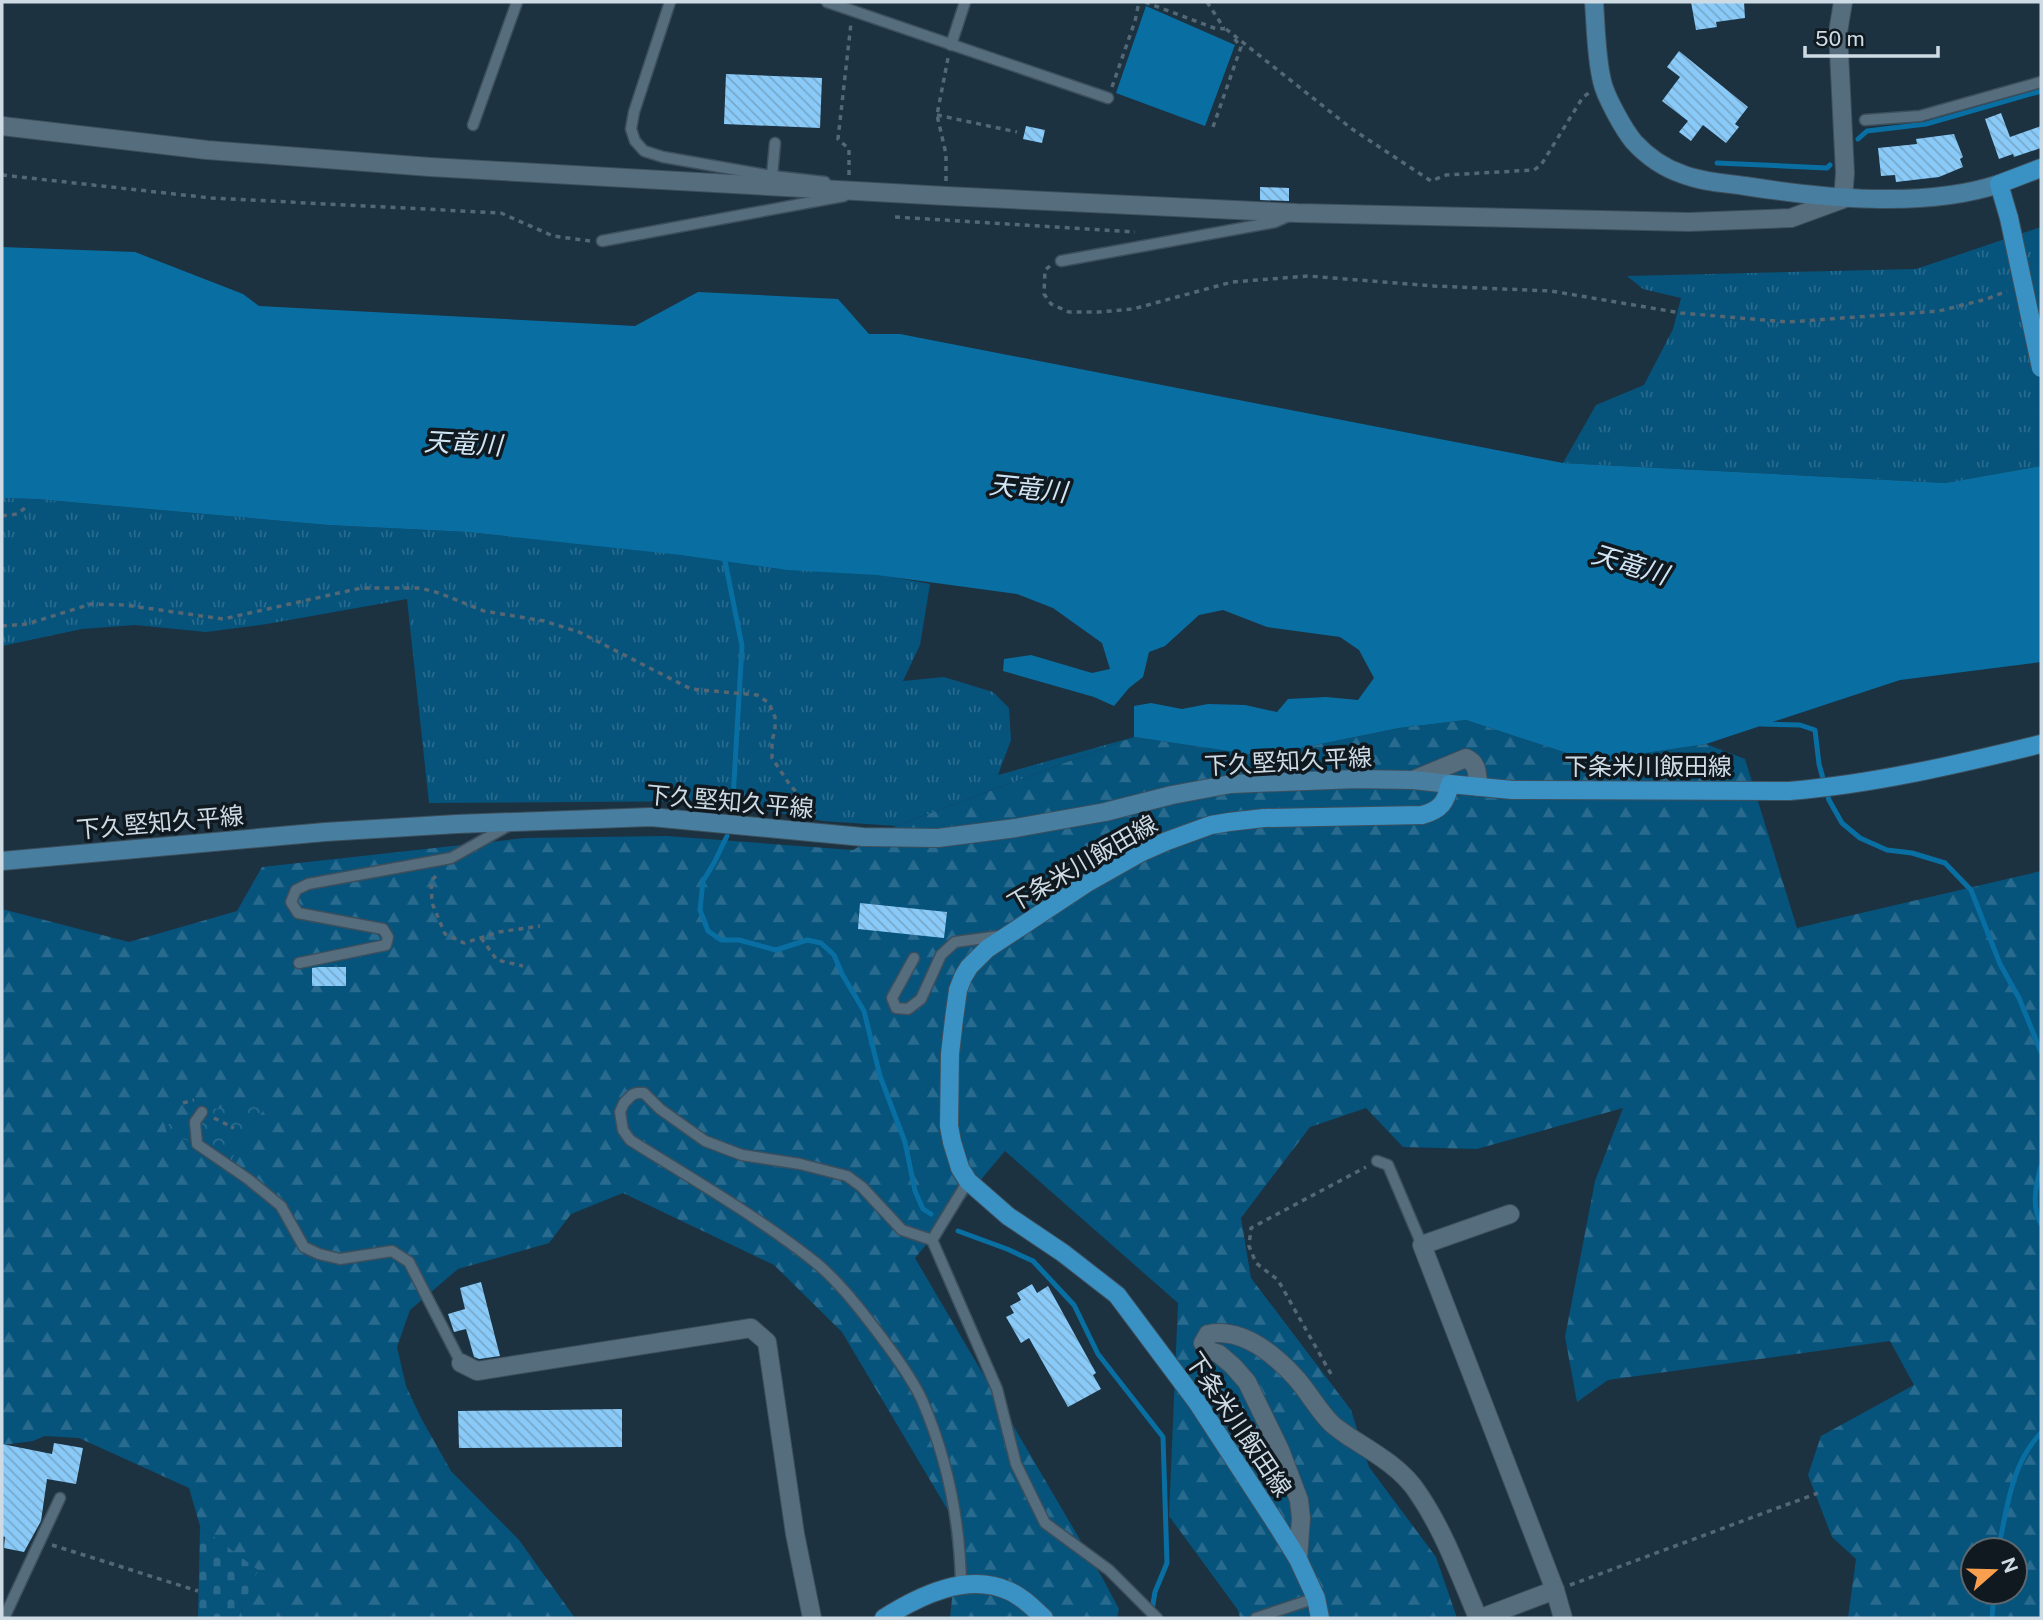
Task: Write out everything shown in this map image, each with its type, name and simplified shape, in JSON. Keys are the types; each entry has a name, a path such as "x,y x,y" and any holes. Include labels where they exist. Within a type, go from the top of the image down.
{"main road":[{"path":"1594,2 1602,83 1620,120 1633,141 1648,155 1664,166 1697,179 1843,199 1922,197 1977,191 2041,168"},
{"path":"1998,184 2041,369"},
{"name":"下条米川飯田線","path":"1320,1618 1316,1598 1278,1525 1197,1402 1117,1295 1063,1253 1008,1216 968,1181 960,1168 949,1126 950,1054 958,990 969,967 987,949 1087,883 1142,852 1211,825 1264,818 1422,815 1439,809 1447,797 1450,783 1512,790 1789,791 1826,787 2041,744"},
{"name":"下久堅知久平線","path":"2,861 325,832 516,821 651,817 863,837 938,838 1016,828 1105,812 1231,784 1356,779 1450,783"},
{"path":"884,1618 928,1595 961,1585 986,1585 1010,1591 1044,1618"}],"street":[{"path":"2,126 207,150 430,167 946,196 1297,213 1689,222 1791,218 1843,199 1845,173 1838,33 1843,2"},
{"path":"1413,780 1466,758 1477,768 1478,788"},
{"path":"1510,1214 1422,1245 1555,1590 1563,1618"},
{"path":"461,1363 477,1371 751,1328 768,1342 795,1534 813,1618"},
{"path":"1298,1559 1301,1518 1299,1500 1280,1450 1247,1382 1233,1366 1203,1343 1208,1334 1219,1332 1248,1339 1295,1377 1332,1424 1400,1471 1417,1490 1431,1513 1479,1618 1555,1590"}],"lane":[{"path":"473,125 517,2"},
{"path":"670,2 634,112 631,130 635,141 644,151 663,157 772,176 825,181 849,191"},
{"path":"827,2 1108,98"},
{"path":"951,45 965,2"},
{"path":"1866,120 1920,116 2041,82"},
{"path":"772,176 775,143"},
{"path":"602,241 849,191"},
{"path":"1061,261 1275,222 1297,213"},
{"path":"299,963 386,945 388,937 383,929 298,913 291,902 296,890 308,884 451,858 516,821"},
{"path":"914,958 892,998 896,1008 908,1009 921,999 941,955 955,942 1006,936"},
{"path":"961,1585 960,1545 945,1466 921,1398 887,1344 847,1293 817,1264 743,1211 629,1140 623,1130 620,1112 632,1095 644,1093 660,1109 705,1141 742,1154 800,1164 847,1176 862,1187 902,1230 932,1240 997,1389 1016,1464 1045,1523 1109,1570 1157,1618"},
{"path":"202,1112 195,1122 197,1144 248,1179 281,1206 304,1247 318,1254 340,1259 392,1251 410,1262 461,1363"},
{"path":"1377,1161 1388,1165 1422,1245"},
{"path":"932,1240 968,1181"},
{"path":"4,1618 60,1498"},
{"path":"1256,1618 1316,1598"}],"path":[{"path":"1108,98 1139,2"},
{"path":"1144,2 1214,28 1225,28 1352,128 1431,181 1446,176 1534,170 1541,165 1583,97 1602,83"},
{"path":"1207,2 1241,47 1213,127"},
{"path":"849,191 849,149 838,138 853,10"},
{"path":"946,196 946,154 937,115 951,45"},
{"path":"937,115 1017,132"},
{"path":"2,175 211,198 501,213 553,236 602,241"},
{"path":"895,217 1142,233"},
{"path":"1061,261 1052,263 1045,271 1044,294 1051,304 1069,312 1133,309 1232,282 1308,276 1434,286 1551,291 1681,313 1788,323 1939,311 1987,299 2010,289"},
{"path":"2,516 17,514 29,505"},
{"path":"2,626 27,624 91,604 125,605 223,619 361,588 420,588 484,611 544,621 579,632 691,689 757,695 769,704 775,717 772,758 790,785 823,821"},
{"path":"451,858 431,881 432,903 445,934 464,943 499,932 540,926"},
{"path":"481,938 497,960 523,966"},
{"path":"202,1112 233,1128"},
{"path":"1331,1374 1278,1280 1256,1262 1249,1246 1251,1228 1377,1161"},
{"path":"1555,1590 1818,1493"},
{"path":"40,1541 198,1591"}],"green space":[{"path":"2041,227 2041,466 1945,483 1563,463 1596,405 1644,385 1673,329 1681,298 1643,289 1627,276 1916,269"},
{"path":"2,498 328,525 467,532 877,574 930,584 920,645 903,681 944,677 993,692 1009,708 1011,740 998,775 1134,737 896,826 823,821 715,801 429,803 407,599 206,632 135,625 82,629 2,646"},
{"path":"1466,720 1591,761 1706,744 1745,759 1797,928 2041,871 2041,1618 1848,1618 1856,1559 1832,1537 1808,1475 1821,1436 1914,1385 1890,1341 1608,1380 1577,1402 1565,1337 1595,1181 1623,1108 1477,1149 1403,1147 1366,1108 1310,1127 1241,1218 1251,1278 1351,1410 1369,1467 1436,1557 1457,1618 1240,1618 1238,1610 1169,1516 1178,1303 1005,1151 915,1258 1103,1579 1119,1609 1117,1618 950,1618 955,1570 949,1512 842,1332 774,1265 623,1193 571,1214 549,1243 458,1269 410,1310 397,1347 406,1386 451,1471 519,1540 575,1618 238,1618 257,1570 200,1526 189,1488 79,1438 45,1436 33,1441 2,1445 2,909 129,942 237,911 262,867 525,838 667,836 853,850 896,826 1134,737 1262,756 1399,728"},
{"path":"238,1098 262,1101 265,1108 239,1139 230,1167 197,1144 167,1133 165,1127 170,1123 190,1120 204,1109 219,1109"},
{"path":"200,1526 258,1570 238,1618 198,1618"}],"water":[{"path":"1146,6 1235,45 1205,126 1116,93"},
{"name":"天竜川","path":"2,247 135,252 243,294 259,306 635,326 698,292 838,299 869,334 900,334 1563,463 1945,483 2041,466 2041,662 1900,680 1706,744 1591,761 1466,720 1399,728 1262,756 1134,737 1134,706 1151,703 1182,709 1208,704 1245,705 1277,712 1288,699 1326,697 1358,700 1374,678 1359,650 1340,637 1267,627 1223,610 1199,615 1165,646 1149,652 1143,677 1129,688 1114,706 1094,697 1003,671 1004,659 1031,655 1092,673 1110,669 1102,643 1053,608 1017,594 877,575 788,570 681,555 467,532 328,525 2,498"}],"building":[{"path":"1691,2 1744,2 1745,18 1716,22 1717,27 1696,30"},
{"path":"1679,51 1748,107 1735,124 1739,127 1726,143 1703,125 1691,141 1679,132 1688,121 1662,101 1680,77 1667,67"},
{"path":"726,74 822,78 820,128 724,124"},
{"path":"2001,113 2010,137 2041,126 2041,148 1999,159 1985,119"},
{"path":"1026,126 1045,130 1042,143 1023,139"},
{"path":"1954,134 1963,157 1960,159 1963,167 1939,177 1896,182 1895,175 1881,176 1878,148 1917,144 1916,139"},
{"path":"1260,187 1289,188 1289,201 1260,200"},
{"path":"860,903 947,912 944,938 858,929"},
{"path":"346,967 346,986 312,986 312,968"},
{"path":"481,1282 500,1356 479,1359 474,1357 466,1329 454,1332 448,1314 465,1309 460,1288"},
{"path":"1032,1284 1037,1293 1048,1286 1096,1373 1093,1375 1101,1389 1068,1407 1029,1338 1021,1343 1006,1317 1014,1313 1010,1306 1021,1300 1017,1293"},
{"path":"622,1409 622,1447 459,1448 458,1411"},
{"path":"54,1443 83,1448 76,1484 47,1479 41,1521 24,1552 4,1548 2,1444 52,1454"}],"waterway":[{"path":"1858,139 1867,131 1926,124 2041,91"},
{"path":"1717,163 1827,168 1830,165"},
{"path":"724,556 742,646 733,799"},
{"path":"1761,724 1800,725 1815,730 1819,764 1829,800 1842,823 1860,838 1887,850 1912,853 1945,863 1971,890 2000,964 2019,998 2041,1052"},
{"path":"727,836 703,881 700,910 708,931 721,940 739,940 776,950 807,940 821,943 834,955 864,1011 880,1076 905,1142 915,1191 923,1209 931,1214"},
{"path":"2041,1166 2035,1203 2041,1224"},
{"path":"958,1231 1033,1261 1074,1305 1098,1354 1163,1437 1167,1563 1155,1592 1152,1610"},
{"path":"2001,1536 2017,1473 2023,1458 2041,1433"},
{"path":"1992,1618 1993,1606"}]}
